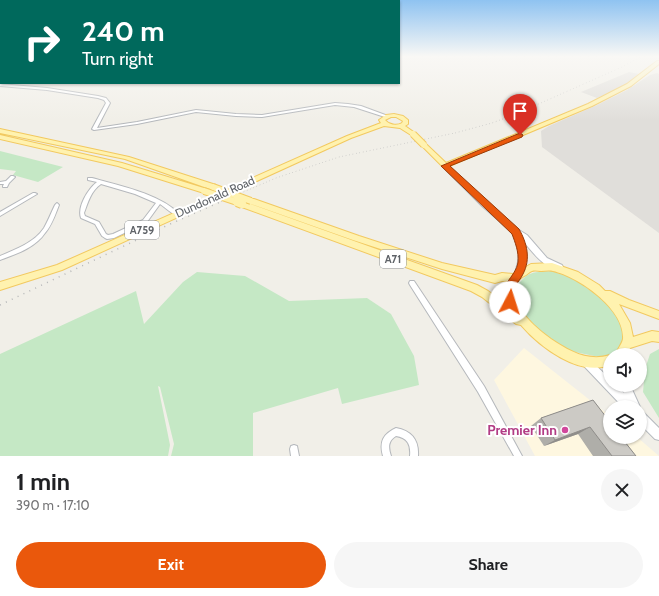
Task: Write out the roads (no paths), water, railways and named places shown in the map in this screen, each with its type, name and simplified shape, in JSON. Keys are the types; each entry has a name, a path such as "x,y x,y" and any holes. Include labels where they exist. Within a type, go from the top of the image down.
{"main road":[{"path":"445,166 590,105 629,85 638,78"},
{"path":"394,115 402,117 406,121 405,124 401,126 392,127 384,124 382,120 386,116 394,115"},
{"name":"Dundonald Road","path":"0,286 59,268 349,137 384,124"},
{"path":"401,126 413,134 516,232 524,237 544,260 568,272"},
{"name":"A71","path":"0,131 109,153 213,187 246,203 358,248 474,288 485,294 564,354 586,362 603,362"},
{"name":"A71","path":"0,137 120,164 442,266 495,279 517,276"},
{"path":"516,232 523,253 523,261 517,276"},
{"name":"A71","path":"535,332 518,316 510,302 509,290 517,276 527,269 546,267 568,272 589,281 603,292 623,316 630,331 630,343"},
{"name":"A71","path":"603,292 626,303 659,315"},
{"path":"626,348 630,343 652,336 659,337"},
{"path":"586,362 623,400"},
{"path":"647,423 659,435"}],"street":[{"path":"0,85 47,89 105,99 108,103 94,130 196,111 262,116 342,103 386,116"},
{"path":"0,183 6,184 13,177"},
{"path":"90,179 159,202 173,209 177,214"},
{"path":"100,182 94,186 90,192 82,213 83,217 97,223 104,235 107,237 114,236 145,221 159,202"},
{"path":"0,214 35,194"},
{"path":"0,258 38,239 44,233 57,205"},
{"path":"412,283 481,389 518,456"},
{"path":"387,456 384,445 389,435 396,432 406,435 412,442 414,447 414,456"}],"railway":[{"path":"218,203 276,178 339,157 455,133 492,123 597,78"},
{"path":"0,305 168,225 220,202"}],"place":[{"name":"Premier Inn","path":"565,430"}]}
